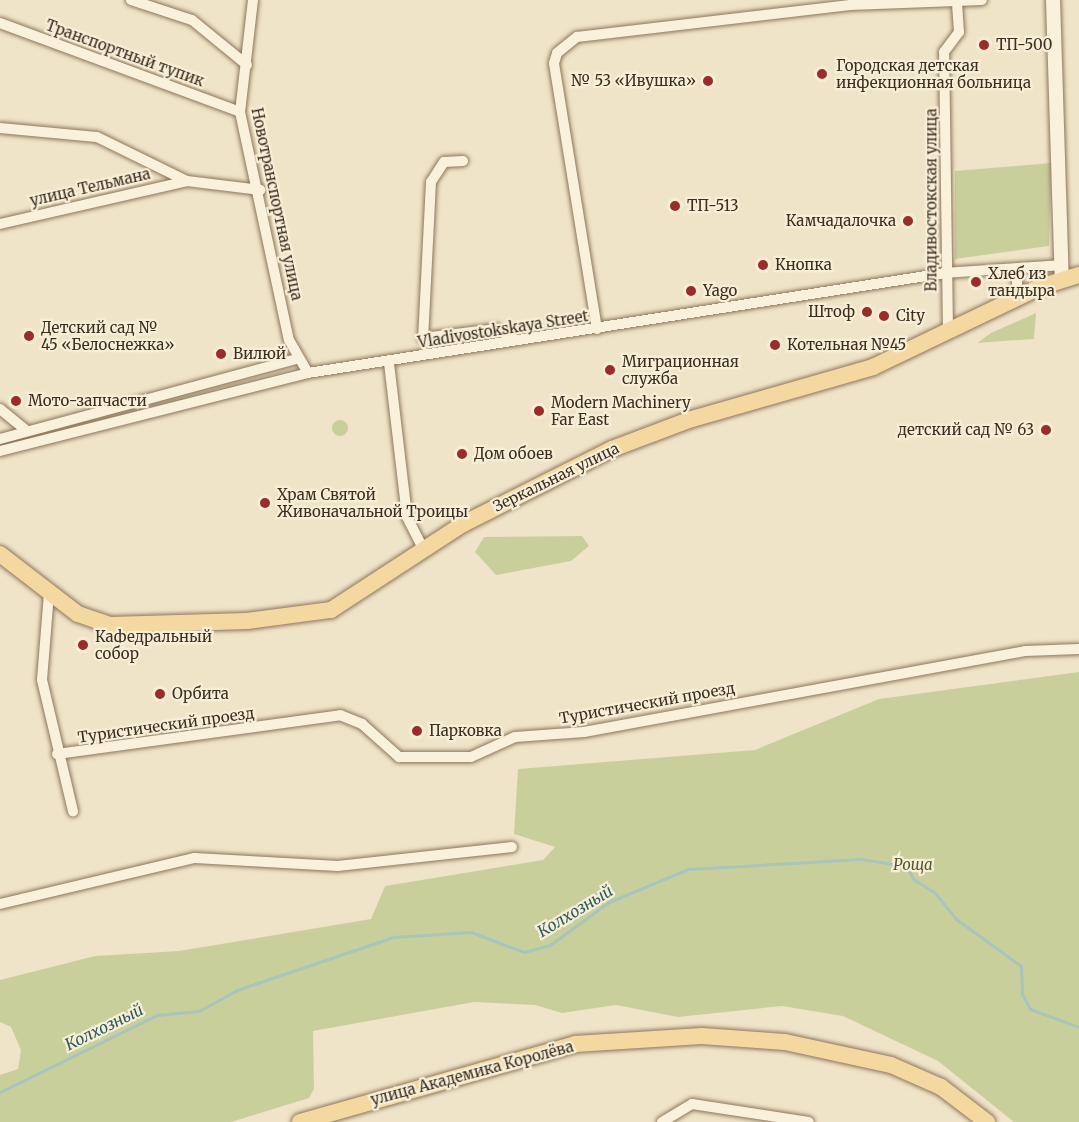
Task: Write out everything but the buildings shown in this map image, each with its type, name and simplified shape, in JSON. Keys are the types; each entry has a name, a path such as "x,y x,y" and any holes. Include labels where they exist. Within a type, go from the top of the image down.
{"main road":[{"name":"Зеркальная улица","path":"3,554 78,614 110,626 293,617 349,602 423,548 519,493 646,435 850,375 948,332 1068,273"},
{"name":"улица Академика Королёва","path":"300,1122 534,1053 658,1036 785,1042 868,1059 926,1078 987,1122"}],"street":[{"path":"130,0 192,20 247,65"},
{"name":"Новотранспортная улица","path":"253,0 240,112 260,190 297,359 308,373"},
{"path":"597,329 554,63 557,54 577,37 850,5 982,0"},
{"path":"1053,0 1068,273"},
{"name":"Владивостокская улица","path":"948,332 945,273 944,52 960,32 957,1"},
{"name":"Транспортный тупик","path":"0,23 240,112"},
{"path":"0,128 97,137 187,181 260,190"},
{"path":"463,161 444,162 431,182 423,338 496,329 516,340"},
{"name":"улица Тельмана","path":"0,224 187,181"},
{"path":"1017,272 1017,297"},
{"name":"Vladivostokskaya Street","path":"0,451 308,373 389,363 516,340 945,273 1068,273"},
{"path":"0,439 297,359"},
{"path":"389,363 407,517 423,548"},
{"path":"0,409 27,431"},
{"path":"49,593 41,639 57,754 73,811"},
{"name":"Туристический проезд","path":"57,754 340,715 362,724 399,757 462,758 515,737 584,732 1025,651 1079,649"},
{"path":"0,904 195,858 338,866 512,847"},
{"path":"662,1122 692,1104 809,1122"}],"green space":[{"path":"1051,163 1049,246 955,259 955,171"},
{"path":"1036,313 1034,339 977,343 991,333"},
{"path":"340,420 346,422 348,428 346,434 340,436 334,434 332,428 334,422"},
{"path":"582,536 589,546 571,561 496,575 475,552 484,537"},
{"name":"Роща","path":"1079,672 1079,1122 1014,1122 938,1061 843,1016 782,1006 678,1017 616,1005 562,1013 535,1005 474,1002 313,1031 314,1089 309,1098 231,1122 0,1122 0,1075 18,1069 21,1050 11,1027 0,1022 0,980 95,956 179,951 371,919 385,886 543,860 555,847 514,834 518,769 755,750 879,699"}],"waterway":[{"name":"Колхозный","path":"0,1092 157,1015 199,1011 237,990 394,937 471,932 524,952 550,945 609,902 688,869 861,859 907,866 913,879 935,893 956,919 1021,966 1022,994 1030,1009 1079,1027"}],"place":[{"name":"ТП-500","path":"984,45"},
{"name":"Городская детская инфекционная больница","path":"822,74"},
{"name":"№ 53 «Ивушка»","path":"708,81"},
{"name":"ТП-513","path":"675,206"},
{"name":"Камчадалочка","path":"908,221"},
{"name":"Кнопка","path":"763,265"},
{"name":"Хлеб из тандыра","path":"976,282"},
{"name":"Yago","path":"691,291"},
{"name":"Штоф","path":"867,312"},
{"name":"City","path":"884,316"},
{"name":"Детский сад № 45 «Белоснежка»","path":"29,336"},
{"name":"Котельная №45","path":"775,345"},
{"name":"Вилюй","path":"221,354"},
{"name":"Миграционная служба","path":"610,370"},
{"name":"Мото-запчасти","path":"16,401"},
{"name":"Modern Machinery Far East","path":"539,411"},
{"name":"детский сад № 63","path":"1046,430"},
{"name":"Дом обоев","path":"462,454"},
{"name":"Храм Святой Живоначальной Троицы","path":"265,503"},
{"name":"Кафедральный собор","path":"83,645"},
{"name":"Орбита","path":"160,694"},
{"name":"Парковка","path":"417,731"}]}
